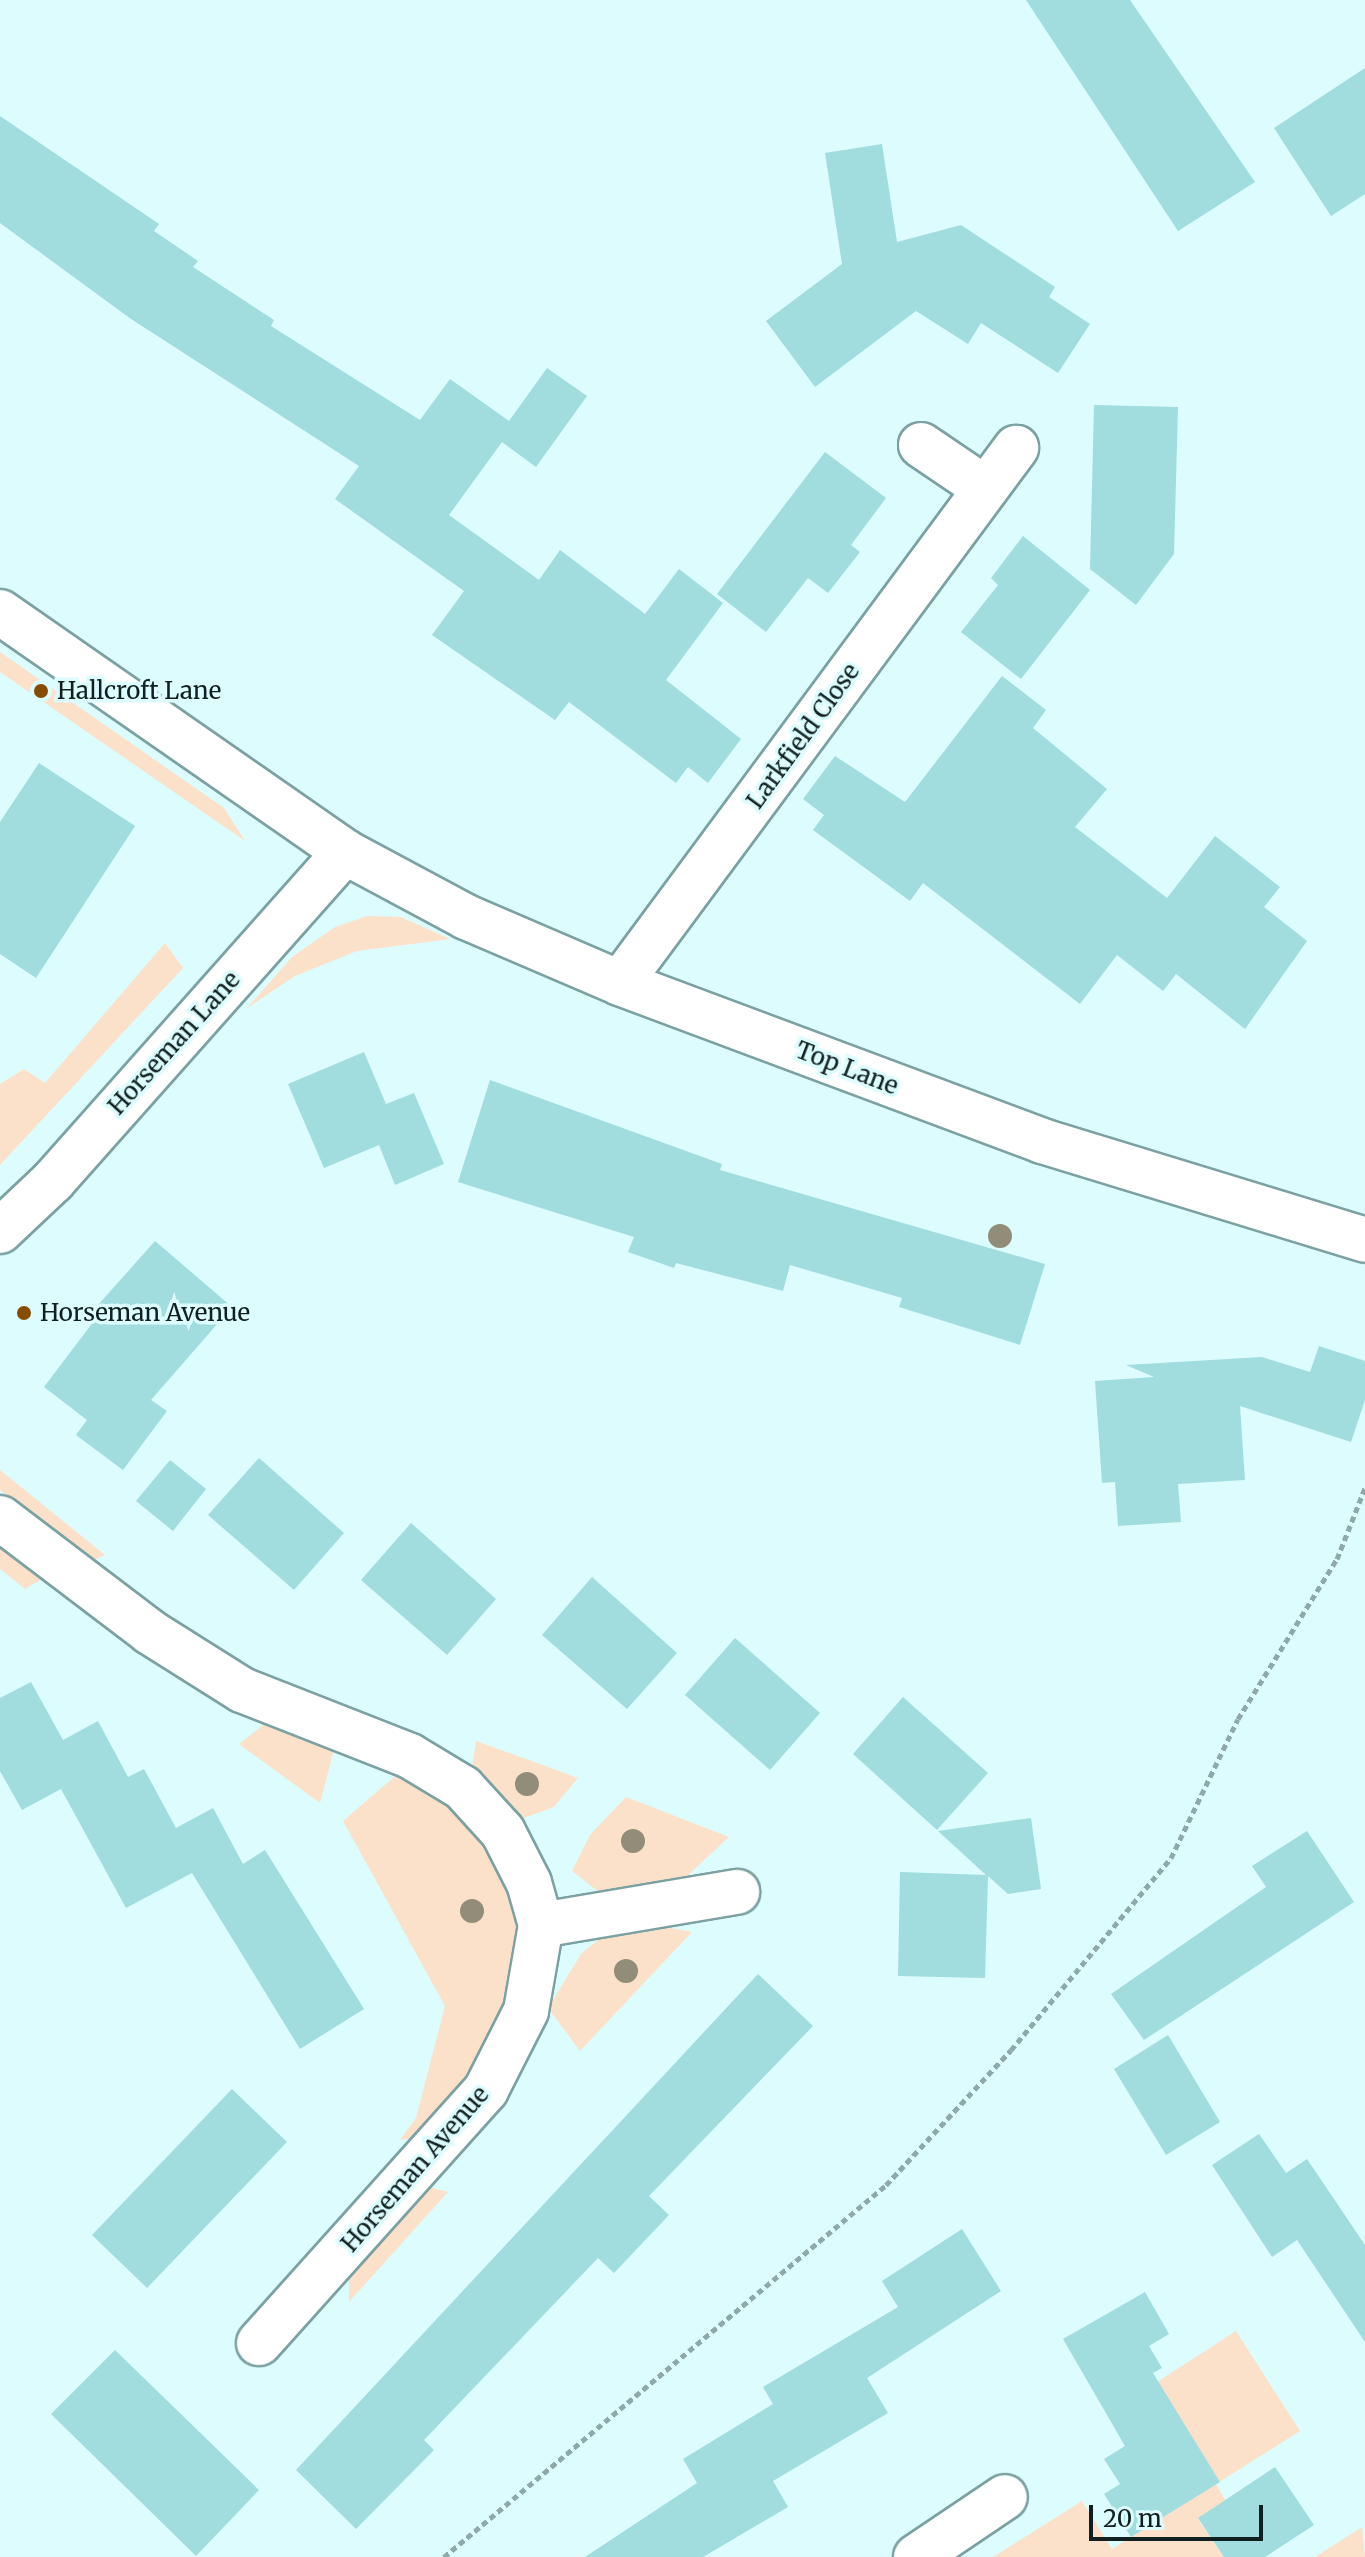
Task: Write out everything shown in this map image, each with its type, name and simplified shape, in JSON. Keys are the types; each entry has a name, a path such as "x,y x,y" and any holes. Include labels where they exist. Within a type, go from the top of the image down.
{"street":[{"path":"921,445 986,489"},
{"name":"Larkfield Close","path":"620,983 1016,448"},
{"path":"0,612 345,852"},
{"name":"Top Lane","path":"345,852 466,917 620,983 1042,1141 1365,1240"},
{"name":"Horseman Lane","path":"0,1231 53,1181 345,852"},
{"name":"Horseman Avenue","path":"0,1518 150,1632 242,1690 410,1756 463,1788 503,1832 529,1883 541,1925 526,2011 486,2090 259,2343"},
{"path":"541,1925 737,1892"},
{"path":"916,2557 1005,2497"}],"path":[{"path":"444,2557 886,2185 1011,2050 1171,1858 1238,1719 1337,1559 1365,1488"}],"shaded area":[{"path":"0,652 224,808 245,841 0,672"},
{"path":"367,916 401,917 450,939 357,951 295,976 246,1009 292,957 335,927"},
{"path":"165,943 183,968 0,1165 0,1084 24,1069 45,1083"},
{"path":"0,1470 105,1555 92,1561 0,1490"},
{"path":"0,1546 42,1579 25,1589 0,1569"},
{"path":"267,1722 334,1750 320,1803 239,1744"},
{"path":"476,1741 578,1778 554,1807 524,1818 472,1767"},
{"path":"400,1772 445,1800 485,1839 514,1903 517,1935 501,2012 485,2049 419,2138 400,2140 416,2118 445,2006 343,1821"},
{"path":"626,1797 729,1837 685,1878 599,1892 572,1871 590,1835"},
{"path":"648,1924 692,1932 580,2051 548,2008 581,1954 598,1940"},
{"path":"429,2187 448,2192 349,2302 349,2276"},
{"path":"1236,2331 1300,2431 1216,2484 1225,2500 1198,2519 1224,2557 993,2557 1082,2501 1112,2549 1181,2506 1171,2489 1209,2465 1157,2382"},
{"path":"1362,2527 1365,2557 1315,2557"}],"building":[{"path":"1026,0 1130,0 1255,182 1178,231"},
{"path":"1365,68 1365,194 1331,216 1274,128"},
{"path":"0,116 159,224 154,231 198,261 193,267 274,320 271,326 420,420 450,379 509,421 547,368 587,396 536,467 502,442 449,515 539,580 560,550 645,614 679,569 723,603 666,680 741,739 708,783 688,767 676,783 569,702 555,720 432,635 464,591 335,499 359,466 131,319 0,223"},
{"path":"882,144 897,242 961,225 1055,287 1049,297 1090,324 1058,373 981,323 968,344 916,311 815,387 766,321 842,264 825,153"},
{"path":"1094,405 1178,407 1174,554 1136,605 1090,569"},
{"path":"825,452 886,498 851,545 860,552 828,593 808,578 766,632 717,594"},
{"path":"1023,536 1090,590 1021,679 961,632 998,585 991,578"},
{"path":"1002,676 1046,710 1033,728 1107,789 1075,827 1167,898 1215,836 1280,887 1264,907 1307,941 1245,1029 1176,974 1163,991 1117,955 1080,1004 923,883 910,901 813,830 824,815 803,799 835,756 905,802"},
{"path":"39,763 135,826 36,978 0,954 0,822"},
{"path":"364,1052 386,1104 414,1093 444,1164 395,1185 379,1145 324,1168 288,1084"},
{"path":"490,1080 722,1164 720,1170 1045,1264 1020,1345 899,1307 902,1298 790,1265 783,1291 676,1263 674,1268 628,1252 634,1237 458,1182"},
{"path":"155,1241 232,1307 151,1400 167,1411 123,1470 76,1435 87,1420 44,1387 103,1309 98,1305"},
{"path":"1319,1346 1365,1361 1365,1400 1351,1442 1240,1406 1245,1480 1178,1484 1181,1522 1118,1526 1115,1482 1102,1483 1095,1381 1154,1377 1126,1365 1262,1357 1310,1372"},
{"path":"259,1458 344,1533 294,1590 208,1515"},
{"path":"170,1460 206,1489 173,1531 136,1501"},
{"path":"411,1523 496,1599 447,1655 361,1580"},
{"path":"592,1577 677,1653 627,1709 542,1635"},
{"path":"735,1638 820,1713 770,1770 685,1695"},
{"path":"31,1682 63,1740 98,1721 128,1777 144,1769 176,1828 213,1808 243,1864 265,1850 364,2009 300,2049 192,1873 126,1908 61,1789 22,1810 0,1771 0,1698"},
{"path":"903,1697 988,1773 937,1830 853,1754"},
{"path":"1031,1818 1041,1889 1008,1894 988,1876 985,1978 898,1976 900,1872 986,1875 938,1831"},
{"path":"1307,1831 1354,1902 1144,2040 1111,1994 1266,1887 1252,1866"},
{"path":"758,1974 813,2026 649,2196 669,2215 614,2273 598,2258 424,2440 434,2450 356,2529 296,2470"},
{"path":"1168,2035 1220,2122 1166,2155 1114,2069"},
{"path":"232,2089 287,2142 147,2288 92,2235"},
{"path":"1259,2134 1286,2173 1307,2159 1365,2245 1365,2342 1297,2240 1272,2257 1212,2165"},
{"path":"962,2229 1001,2291 867,2378 888,2413 773,2481 788,2507 703,2557 585,2557 697,2483 683,2459 773,2404 763,2387 898,2307 882,2281"},
{"path":"1145,2292 1169,2334 1149,2346 1162,2368 1153,2373 1220,2482 1131,2537 1104,2494 1120,2484 1104,2459 1125,2446 1063,2339"},
{"path":"115,2350 259,2490 196,2556 51,2414"},
{"path":"1275,2467 1314,2525 1265,2557 1224,2557 1198,2518"}],"place":[{"name":"Hallcroft Lane","path":"41,691"},
{"name":"Horseman Avenue","path":"24,1313"}]}
